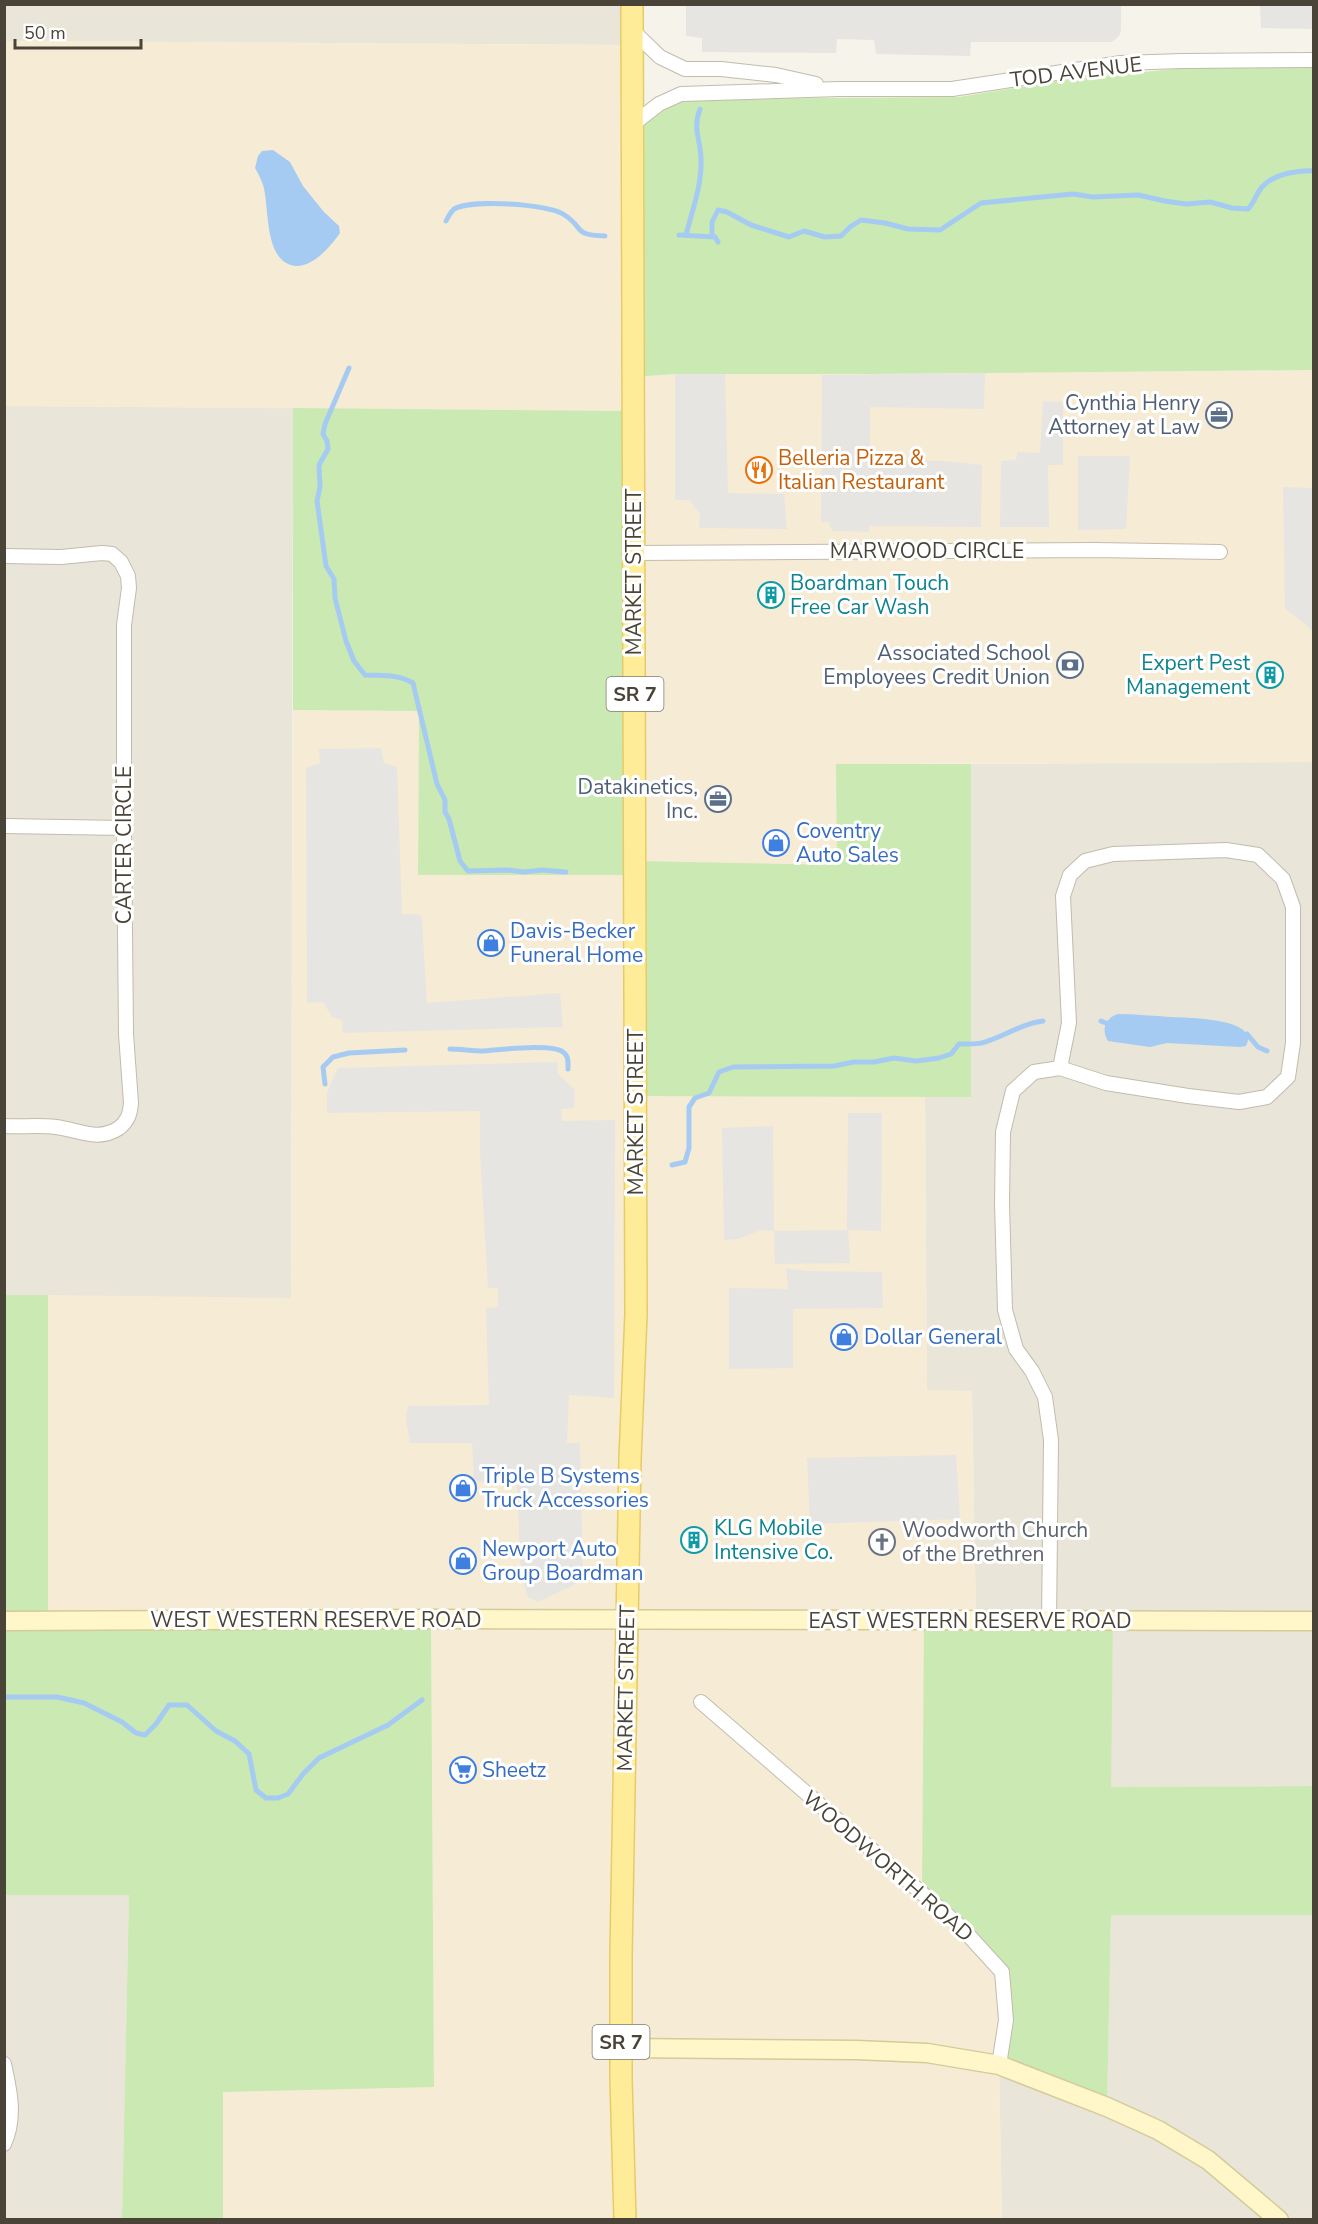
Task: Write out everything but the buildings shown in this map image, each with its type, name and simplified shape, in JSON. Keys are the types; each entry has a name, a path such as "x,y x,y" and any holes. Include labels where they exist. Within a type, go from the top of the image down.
{"main road":[{"name":"MARKET STREET","path":"625,2220 621,2048 627,1620 636,1314 632,4"},
{"name":"WEST WESTERN RESERVE ROAD","path":"4,1621 627,1620"},
{"name":"EAST WESTERN RESERVE ROAD","path":"627,1620 1314,1621"},
{"path":"621,2048 856,2050 927,2053 999,2065 1107,2107 1158,2130 1208,2160 1279,2220"}],"street":[{"name":"TOD AVENUE","path":"632,30 660,57 685,69 721,69 776,75 839,89"},
{"name":"TOD AVENUE","path":"633,125 659,104 681,94 839,89 952,89 1121,63 1314,60"},
{"name":"MARWOOD CIRCLE","path":"634,553 1072,550 1220,552"},
{"name":"CARTER CIRCLE","path":"4,556 61,557 112,554 121,562 128,576 129,588 124,625 124,828 126,1034 131,1103 129,1117 124,1124 110,1134 101,1136 57,1127 4,1126"},
{"path":"4,826 124,828"},
{"path":"1048,1622 1051,1440 1045,1397 1032,1371 1016,1349 1005,1310 1003,1132 1013,1091 1034,1072 1060,1068 1106,1083 1188,1096 1239,1102 1267,1097 1288,1077 1293,1043 1293,907 1283,879 1258,855 1226,850 1113,854 1085,861 1070,875 1063,896 1069,1023 1060,1068"},
{"name":"WOODWORTH ROAD","path":"701,1702 961,1927 1002,1972 1006,2020 999,2065"},
{"path":"4,2064 12,2114 11,2129 4,2145"}],"shaded area":[{"path":"5,5 632,5 632,45 5,41"},
{"path":"686,5 1121,5 1121,31 1112,42 971,42 970,56 876,54 874,40 837,39 836,53 702,52 702,38 686,36"},
{"path":"1260,5 1313,5 1313,29 1261,28"},
{"path":"5,41 632,45 634,377 675,374 1313,370 1313,762 837,764 838,865 635,862 633,411 5,406"},
{"path":"985,373 984,409 870,407 870,463 945,461 982,465 981,527 869,526 869,532 832,531 829,522 821,522 822,375"},
{"path":"675,374 725,374 728,493 784,494 787,529 699,528 700,515 690,500 675,500"},
{"path":"1043,401 1063,402 1063,465 1048,465 1049,527 1000,527 1001,461 1016,460 1017,452 1040,453"},
{"path":"5,406 293,408 291,1299 5,1295"},
{"path":"1078,456 1130,456 1126,529 1078,530"},
{"path":"1283,487 1313,488 1313,631 1285,608"},
{"path":"293,710 419,711 418,875 635,875 636,1096 925,1096 927,1390 972,1391 976,1621 1002,1972 999,2065 1002,2219 223,2219 223,2092 434,2086 431,1619 48,1621 48,1295 291,1298"},
{"path":"381,748 384,763 397,767 402,914 420,915 422,920 427,1003 560,993 563,1027 343,1033 342,1020 332,1017 323,1002 307,1003 306,768 320,763 319,749"},
{"path":"1313,762 1313,1786 1110,1787 1113,1620 976,1621 972,1391 927,1391 925,1096 971,1096 971,764"},
{"path":"557,1062 558,1074 575,1090 574,1108 561,1109 562,1121 615,1120 614,1398 569,1395 567,1443 580,1443 583,1576 574,1585 538,1602 528,1597 521,1576 517,1485 474,1481 472,1443 410,1443 406,1418 408,1406 489,1405 486,1308 498,1307 498,1288 488,1288 480,1152 480,1111 327,1113 327,1092 338,1068"},
{"path":"848,1113 882,1113 881,1231 848,1230 850,1263 775,1264 774,1231 847,1230"},
{"path":"773,1126 774,1231 761,1230 738,1239 724,1240 722,1128"},
{"path":"786,1268 806,1271 882,1272 883,1308 793,1309 793,1368 729,1369 729,1288 788,1289"},
{"path":"956,1455 960,1519 810,1524 807,1458"},
{"path":"4,1895 129,1895 122,2219 5,2219"},
{"path":"1111,1915 1313,1915 1313,2219 1002,2219 999,2065 1107,2106"}],"green space":[{"path":"1204,66 1313,67 1313,370 675,374 634,377 632,125 659,104 673,106 685,99 959,97 1063,80"},
{"path":"293,408 634,411 636,861 837,865 836,764 971,764 971,1097 636,1096 635,875 418,875 419,711 293,710"},
{"path":"5,1295 48,1295 48,1621 431,1619 434,2087 223,2092 223,2219 122,2219 129,1895 5,1895"},
{"path":"1113,1620 1111,1787 1313,1786 1313,1915 1111,1915 1107,2107 999,2065 1002,1972 922,1894 924,1621"}],"water":[{"path":"273,150 290,162 303,186 339,226 340,233 327,249 309,263 302,265 285,263 273,245 263,185 255,168 262,151"},
{"path":"1118,1014 1190,1018 1232,1024 1242,1029 1248,1036 1246,1046 1167,1043 1150,1047 1108,1041 1105,1025 1110,1018"}],"waterway":[{"path":"686,235 700,179 701,153 697,134 700,109"},
{"path":"712,236 712,222 718,210 727,212 751,225 789,237 804,231 825,237 841,236 861,220 908,229 940,230 981,203 1073,194 1093,197 1138,195 1186,204 1210,202 1232,208 1248,209 1262,187 1274,178 1301,171 1314,171"},
{"path":"446,221 454,209 463,206 526,205 563,214 583,232 605,236"},
{"path":"679,235 715,237 718,242"},
{"path":"349,368 325,424 323,434 328,449 319,465 320,487 317,501 326,566 334,579 335,598 346,641 354,661 365,675 396,677 413,683 437,784 445,800 445,812 460,861 468,871 566,872"},
{"path":"672,1165 685,1162 689,1148 689,1107 695,1098 709,1093 719,1072 733,1067 834,1066 894,1058 916,1061 939,1058 951,1054 959,1044 985,1042 1029,1024 1043,1021"},
{"path":"1101,1021 1106,1023"},
{"path":"1247,1034 1258,1047 1267,1051"},
{"path":"450,1049 483,1051 537,1047 557,1049 566,1055 568,1069"},
{"path":"325,1084 323,1067 333,1057 349,1053 405,1050"},
{"path":"4,1697 57,1697 84,1703 122,1722 136,1733 145,1735 169,1705 187,1705 216,1731 235,1741 249,1754 256,1790 266,1798 278,1798 288,1794 319,1758 388,1725 422,1700"}],"place":[{"name":"Cynthia Henry Attorney at Law","path":"1219,415"},
{"name":"Belleria Pizza & Italian Restaurant","path":"759,470"},
{"name":"Boardman Touch Free Car Wash","path":"771,595"},
{"name":"Associated School Employees Credit Union","path":"1070,665"},
{"name":"Expert Pest Management","path":"1270,675"},
{"name":"Datakinetics, Inc.","path":"718,799"},
{"name":"Coventry Auto Sales","path":"776,843"},
{"name":"Davis-Becker Funeral Home","path":"491,943"},
{"name":"Dollar General","path":"844,1337"},
{"name":"Triple B Systems Truck Accessories","path":"463,1488"},
{"name":"KLG Mobile Intensive Co.","path":"694,1540"},
{"name":"Woodworth Church of the Brethren","path":"882,1542"},
{"name":"Newport Auto Group Boardman","path":"463,1561"},
{"name":"Sheetz","path":"463,1770"}]}
